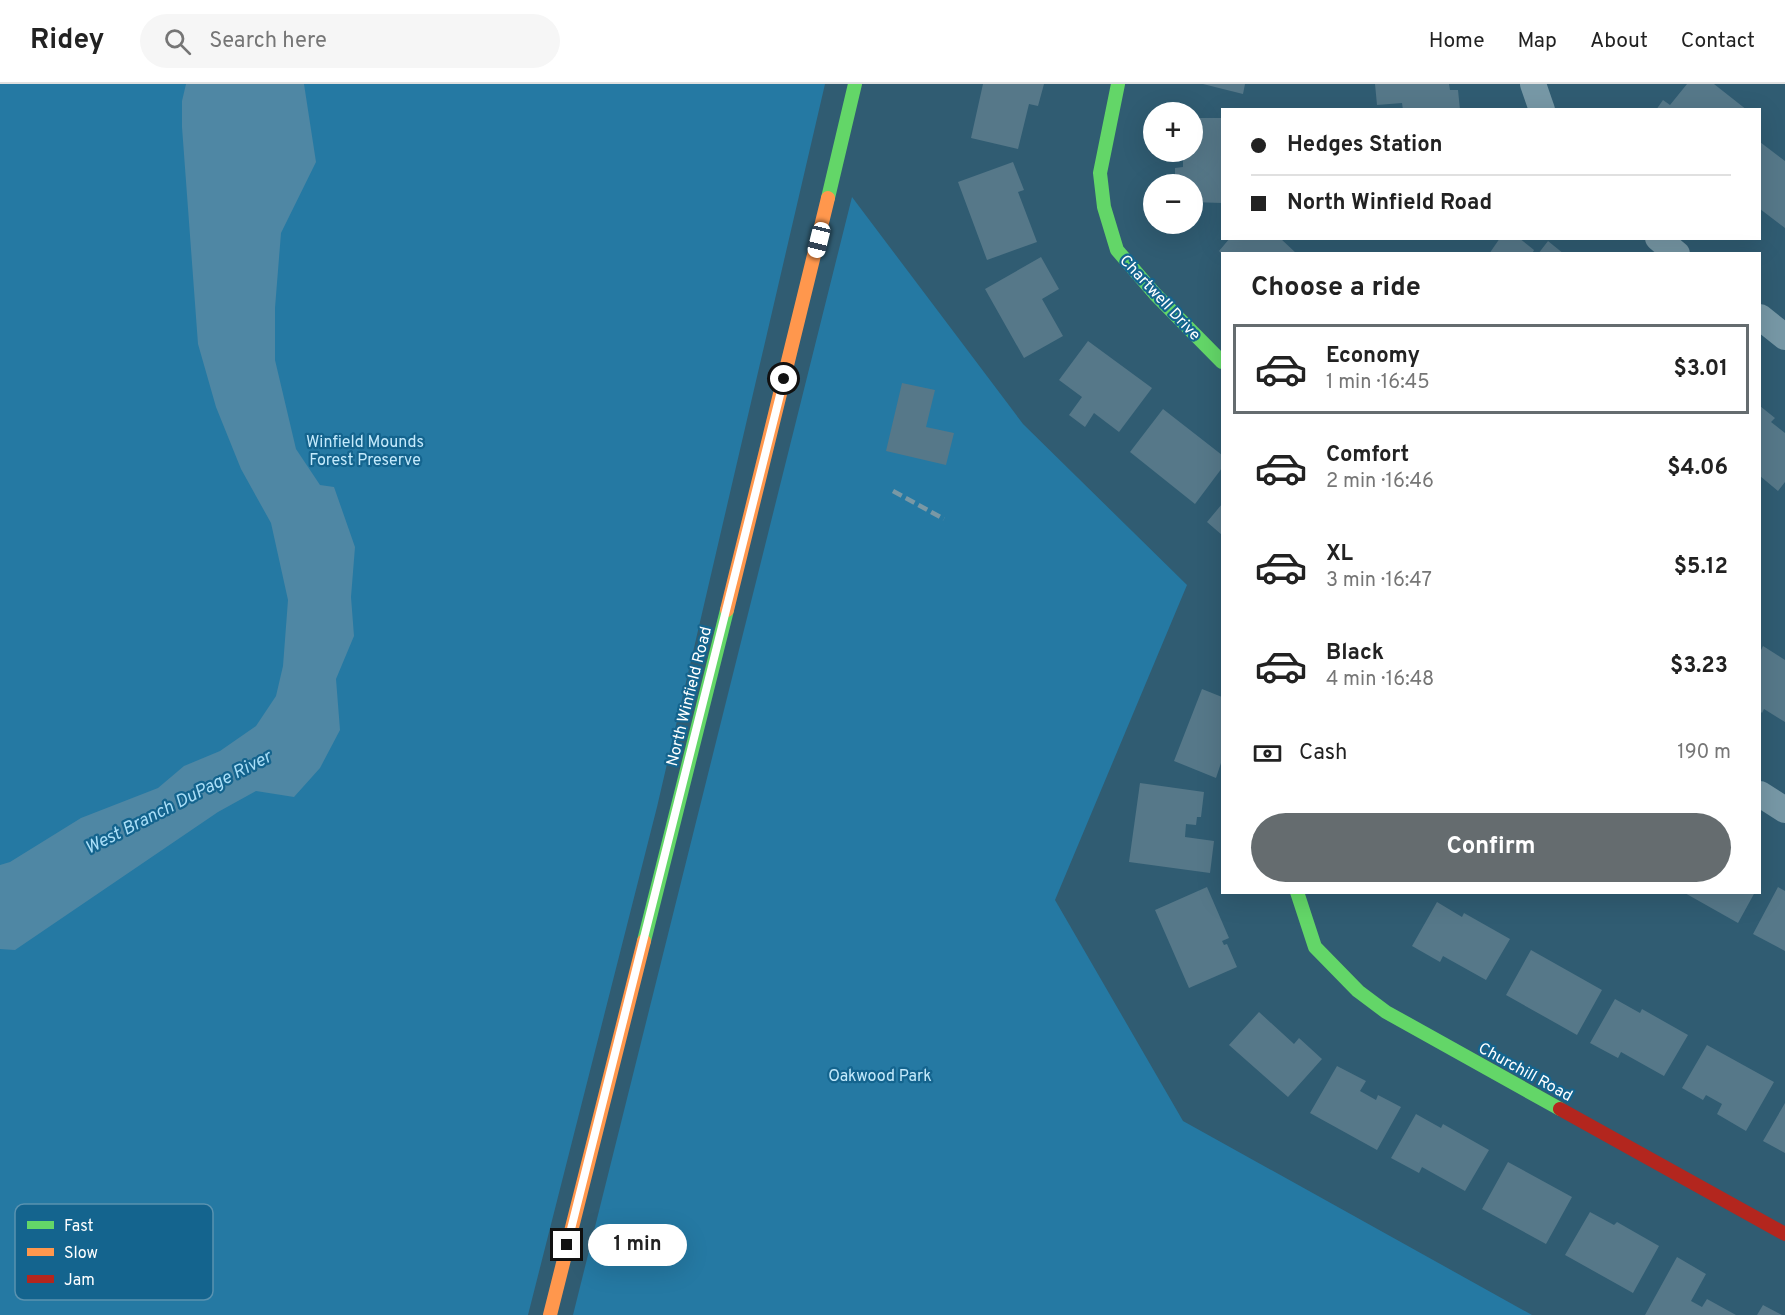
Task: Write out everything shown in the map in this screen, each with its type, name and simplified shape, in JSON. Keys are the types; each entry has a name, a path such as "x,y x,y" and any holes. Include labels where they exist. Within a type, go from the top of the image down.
{"street":[{"name":"North Winfield Road","path":"550,1315 759,483 855,84"},
{"name":"Chartwell Drive","path":"1118,84 1100,173 1104,207 1117,250 1155,294 1221,361"},
{"path":"1533,84 1541,108"},
{"path":"1660,240 1675,252"},
{"path":"1761,318 1785,337"},
{"path":"1761,795 1785,810"},
{"name":"Churchill Road","path":"1298,894 1315,947 1358,992 1386,1012 1785,1234"}],"green space":[{"name":"Winfield Mounds Forest Preserve","path":"0,84 825,84 657,807 528,1315 0,1315"},
{"name":"Oakwood Park","path":"852,197 1023,424 1187,585 1055,900 1183,1121 1532,1315 573,1315"}],"water":[{"name":"West Branch DuPage River","path":"186,84 304,84 316,162 281,233 275,308 275,360 296,449 320,485 334,487 355,547 351,597 354,636 336,679 340,730 320,768 294,797 256,791 218,812 15,950 0,949 0,865 10,862 81,818 158,788 184,766 220,751 256,726 276,696 283,666 288,600 271,523 241,469 216,407 198,344 182,127 182,101"}],"building":[{"path":"983,84 1044,84 1038,106 1029,104 1018,149 971,138"},
{"path":"1203,84 1245,84 1243,94"},
{"path":"1375,84 1449,84 1450,90 1458,90 1460,108 1403,108 1402,103 1377,105"},
{"path":"1687,84 1714,84 1744,108 1657,108 1663,100 1670,105"},
{"path":"1203,118 1221,118 1221,203 1203,202 1203,174 1175,174 1175,168 1183,167 1183,162 1203,162"},
{"path":"1761,143 1785,161 1785,228 1761,210"},
{"path":"1013,162 1024,190 1018,192 1037,242 987,260 958,182"},
{"path":"1228,240 1282,240 1295,252 1221,253 1219,251"},
{"path":"1499,240 1522,240 1534,250 1533,252 1490,252"},
{"path":"1548,241 1562,252 1540,252"},
{"path":"1041,257 1059,289 1042,299 1063,336 1024,358 985,289"},
{"path":"1088,341 1152,388 1119,432 1094,413 1085,427 1069,415 1082,397 1059,380"},
{"path":"902,383 935,390 926,427 954,433 946,465 886,451"},
{"path":"1761,407 1775,418 1771,422 1785,433 1785,482 1778,491 1761,477"},
{"path":"1163,409 1221,454 1221,469 1195,504 1130,452"},
{"path":"1221,505 1221,534 1207,522"},
{"path":"1763,646 1785,660 1785,722 1764,709 1761,712 1761,650"},
{"path":"1202,689 1221,697 1221,763 1216,778 1174,761"},
{"path":"1140,783 1204,792 1201,817 1197,817 1196,825 1186,824 1185,837 1214,841 1210,873 1129,862"},
{"path":"1207,887 1229,938 1222,941 1224,945 1227,944 1237,967 1189,988 1155,910"},
{"path":"1778,887 1785,891 1785,951 1753,934"},
{"path":"1687,894 1754,894 1738,923"},
{"path":"1437,902 1462,917 1464,913 1510,939 1486,980 1443,956 1440,962 1412,946"},
{"path":"1531,950 1602,990 1577,1035 1506,995"},
{"path":"1615,999 1640,1013 1642,1009 1688,1035 1664,1076 1621,1052 1618,1058 1590,1043"},
{"path":"1259,1012 1294,1044 1299,1038 1322,1059 1288,1097 1229,1045"},
{"path":"1707,1045 1774,1082 1746,1131 1717,1114 1722,1104 1706,1095 1703,1100 1682,1088"},
{"path":"1337,1066 1366,1081 1360,1091 1376,1100 1378,1095 1401,1107 1377,1150 1310,1113"},
{"path":"1785,1103 1785,1153 1763,1141"},
{"path":"1416,1114 1441,1128 1443,1124 1489,1150 1465,1191 1422,1167 1419,1173 1391,1158"},
{"path":"1508,1162 1572,1197 1546,1244 1482,1209"},
{"path":"1590,1212 1614,1225 1617,1222 1659,1246 1633,1293 1565,1255"},
{"path":"1677,1257 1706,1274 1691,1301 1702,1307 1707,1299 1736,1315 1645,1315"},
{"path":"1763,1305 1782,1315 1757,1315"}],"railway":[{"path":"893,491 944,519"}],"traffic: fast":[{"path":"828,198 855,84"},
{"path":"1118,84 1100,173 1104,207 1117,250 1155,294 1221,361"},
{"path":"644,941 727,610"},
{"path":"1298,894 1315,947 1358,991 1386,1012 1560,1109"}],"traffic: slow":[{"path":"727,610 828,198"},
{"path":"550,1315 644,941"}],"traffic: jam":[{"path":"1560,1109 1785,1234"}],"route":[{"path":"567,1245 784,379"}]}
